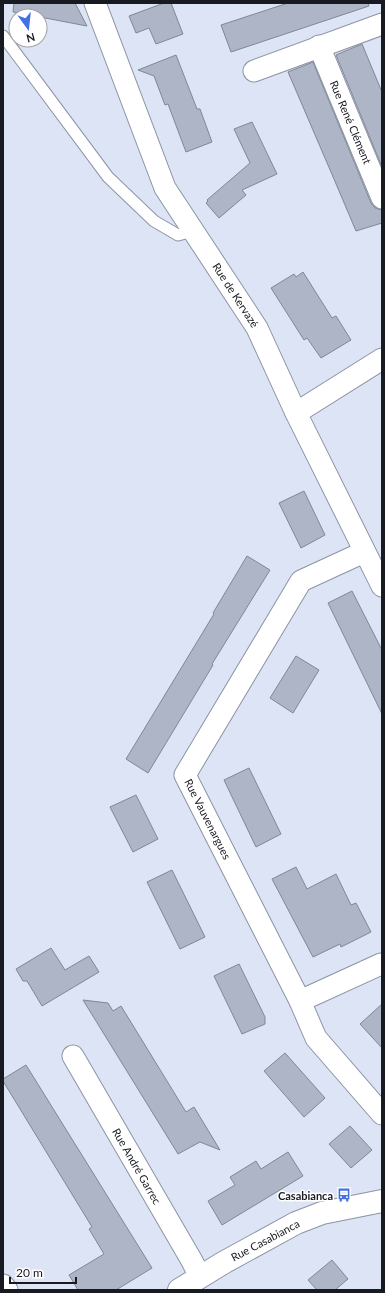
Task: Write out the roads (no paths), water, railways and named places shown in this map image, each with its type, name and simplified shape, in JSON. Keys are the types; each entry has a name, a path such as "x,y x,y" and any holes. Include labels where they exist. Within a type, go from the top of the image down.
{"street":[{"name":"Rue de Kervazé","path":"95,3 165,188 258,328 296,413 382,586"},
{"path":"254,71 382,24"},
{"name":"Rue René Clément","path":"319,46 382,198"},
{"path":"296,413 382,359"},
{"name":"Rue Vauvenargues","path":"364,552 301,581 185,775 300,1001 316,1038 382,1114"},
{"path":"300,1001 381,964"},
{"name":"Rue André Garrec","path":"73,1056 200,1277"},
{"name":"Rue Casabianca","path":"179,1290 296,1223 322,1213 382,1201"},
{"path":"3,1285 7,1290"}],"lane":[{"path":"3,36 108,178 154,221 178,235 193,231"}],"place":[{"name":"Casabianca","path":"344,1195"}]}
